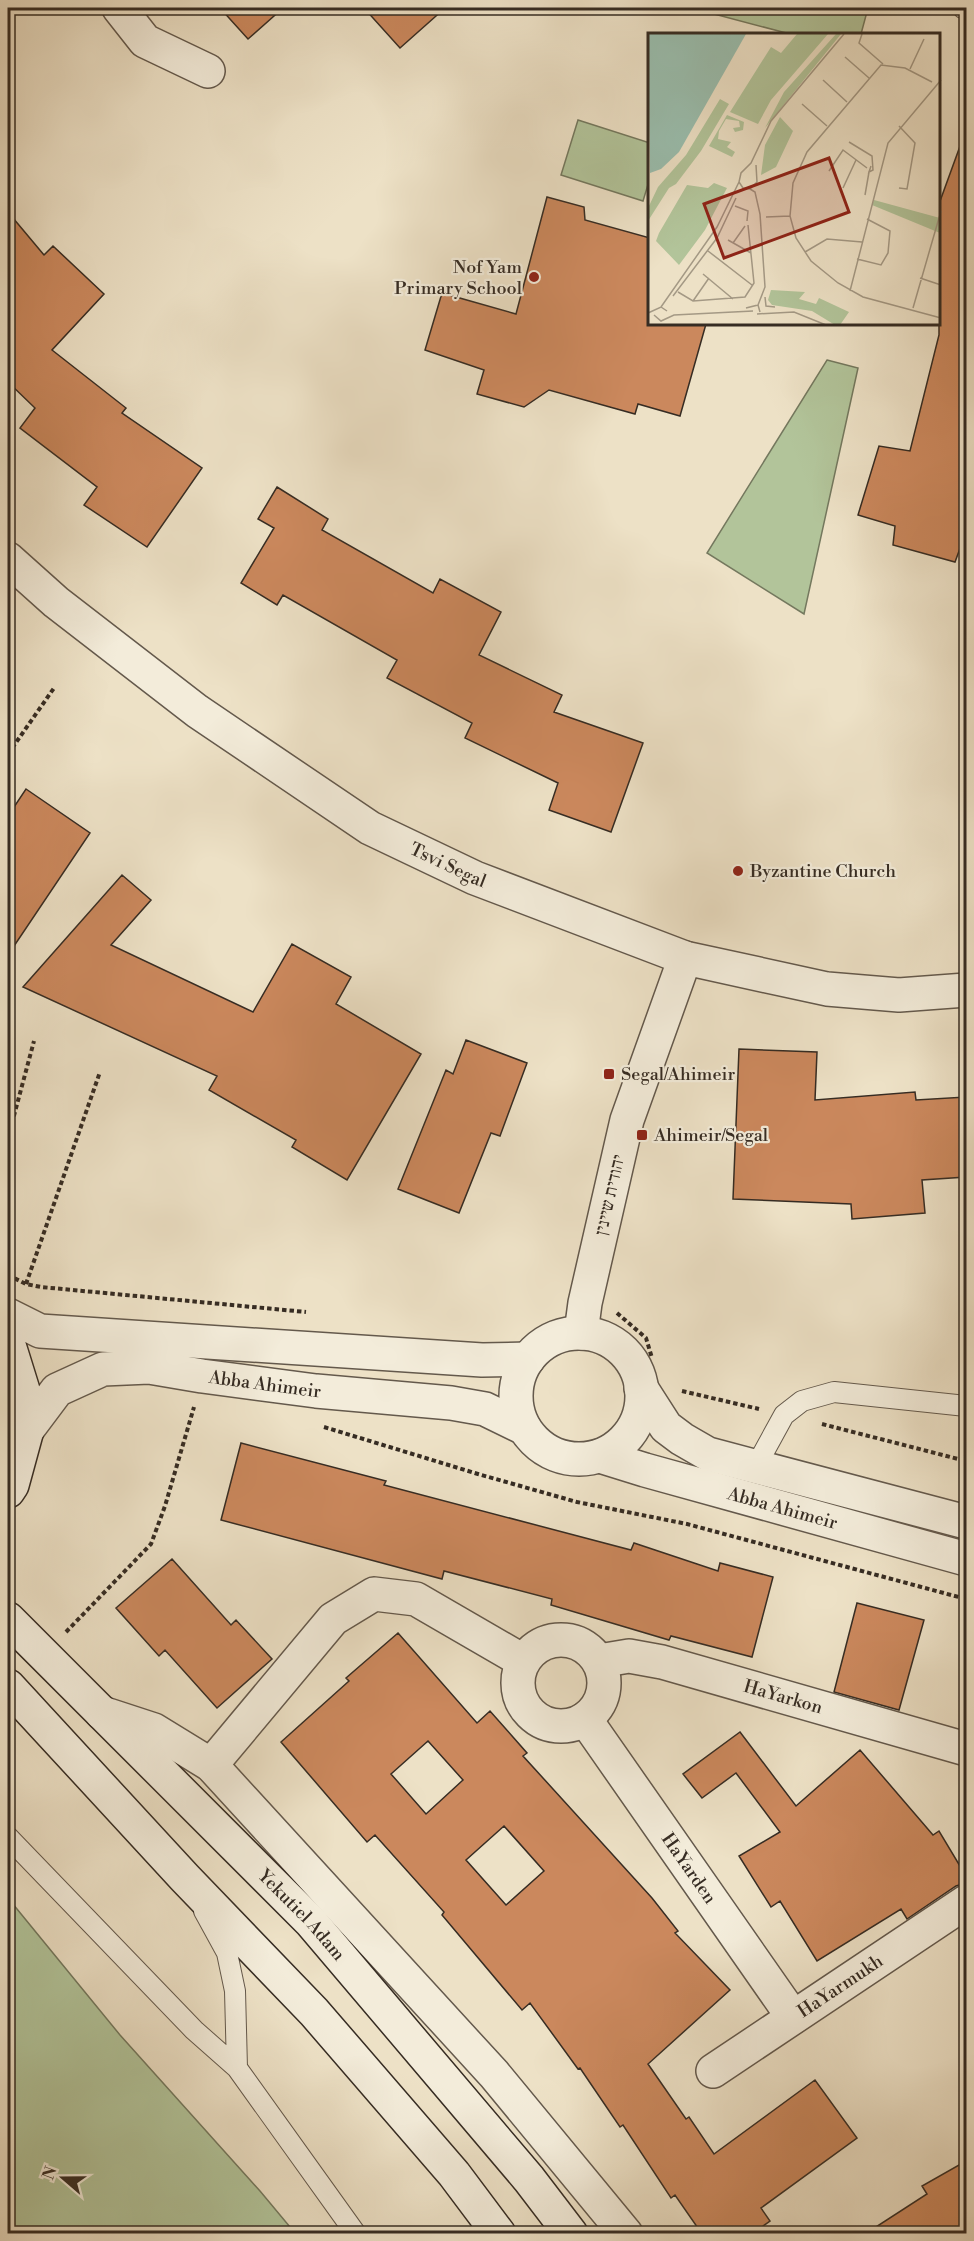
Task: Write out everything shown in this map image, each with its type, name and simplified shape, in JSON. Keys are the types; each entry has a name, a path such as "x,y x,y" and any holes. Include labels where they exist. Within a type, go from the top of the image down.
{"street":[{"path":"119,8 146,41 208,71"},
{"name":"Tsvi Segal","path":"8,558 56,602 197,711 370,828 475,878 685,958 827,989 899,995 966,990"},
{"name":"יהודית שיינין","path":"580,1333 627,1120 685,958"},
{"name":"Abba Ahimeir","path":"8,1315 40,1331 460,1358 528,1359"},
{"path":"580,1333 600,1336 618,1347 648,1376 642,1403 632,1430 622,1443 600,1456 585,1459 565,1458 545,1450 524,1428 518,1412 516,1396 519,1376 528,1359 539,1347 565,1334 580,1333"},
{"path":"8,1342 26,1400 27,1430 12,1485 8,1491"},
{"name":"Abba Ahimeir","path":"27,1430 57,1390 103,1369 149,1367 202,1377 362,1396 451,1402 485,1410 524,1428"},
{"name":"Abba Ahimeir","path":"648,1376 666,1427 708,1454 966,1522"},
{"name":"Abba Ahimeir","path":"600,1456 966,1559"},
{"path":"211,1765 333,1619 374,1594 416,1599 523,1661"},
{"name":"Yekutiel Adam","path":"8,1619 311,1922 529,2179 570,2234"},
{"path":"568,1639 591,1651 599,1662 604,1674 601,1700 585,1719 573,1725 560,1727 547,1725 526,1710 520,1698 518,1673 531,1650 542,1643 568,1639"},
{"name":"HaYarkon","path":"599,1662 629,1656 662,1662 966,1749"},
{"path":"8,1686 185,1878 314,2012 453,2174 499,2234"},
{"path":"102,1713 154,1730 211,1765 494,2074 626,2234"},
{"name":"HaYarden","path":"585,1719 793,2016"},
{"name":"HaYarmukh","path":"713,2071 966,1902"}],"lane":[{"name":"Abba Ahimeir","path":"755,1468 784,1415 802,1401 834,1392 966,1406"},
{"path":"8,1837 194,2030 237,2068 356,2234"},
{"path":"185,1878 227,1953 236,1991 237,2068"}],"path":[{"path":"8,754 54,688"},
{"path":"8,1138 34,1041"},
{"path":"26,1284 100,1072"},
{"path":"8,1275 26,1284 41,1287 313,1313"},
{"path":"613,1309 646,1338 648,1376"},
{"path":"43,1656 151,1544 165,1506 202,1377"},
{"path":"315,1426 337,1430 469,1472 577,1502 687,1524 966,1599"}],"green space":[{"path":"716,8 868,8 861,33 786,33 714,14"},
{"path":"578,120 648,142 648,185 643,201 561,175"},
{"path":"827,360 858,368 804,614 707,553"},
{"path":"8,1898 120,2035 295,2233 8,2233"}],"building":[{"path":"220,8 283,8 248,39"},
{"path":"364,8 445,8 400,48"},
{"path":"963,138 966,139 966,532 955,562 893,545 895,526 858,515 879,446 910,451 939,335 939,326 941,326 941,198"},
{"path":"547,197 584,207 585,220 648,237 648,326 705,326 680,416 638,404 635,414 549,390 524,407 477,394 484,370 425,350 442,293 516,314"},
{"path":"8,212 44,255 53,246 104,294 52,350 126,408 122,413 202,468 147,547 84,505 97,487 20,428 35,408 8,382"},
{"path":"277,487 328,519 322,530 433,593 440,579 501,612 479,655 562,695 554,712 643,743 611,832 549,810 558,783 465,738 472,723 387,678 397,660 283,595 277,605 241,583 274,528 258,519"},
{"path":"26,789 90,833 8,955 8,816"},
{"path":"122,875 151,900 111,945 253,1012 292,944 351,977 336,1004 421,1054 347,1180 292,1147 296,1140 209,1090 217,1076 23,987"},
{"path":"466,1040 527,1063 500,1136 491,1133 459,1213 398,1189 446,1070 453,1074"},
{"path":"739,1049 817,1052 815,1100 915,1092 916,1100 966,1097 966,1177 922,1180 925,1213 852,1219 851,1204 733,1199"},
{"path":"241,1443 386,1481 384,1485 631,1550 634,1543 718,1571 720,1563 773,1577 752,1657 671,1636 669,1640 551,1605 552,1599 444,1571 442,1579 221,1520"},
{"path":"172,1559 231,1625 236,1620 272,1659 217,1708 165,1650 159,1656 116,1608"},
{"path":"857,1603 924,1620 899,1710 834,1692"},
{"path":"398,1633 477,1723 490,1711 527,1753 523,1756 652,1898 678,1931 675,1933 730,1990 648,2064 686,2119 689,2117 714,2154 815,2080 857,2138 761,2208 770,2221 752,2234 702,2234 675,2195 671,2198 623,2125 620,2127 580,2068 578,2069 530,2003 522,2010 442,1915 444,1912 375,1835 367,1842 281,1742 349,1681 346,1678","holes":["428,1741 463,1780 426,1814 391,1774","504,1826 544,1871 506,1905 466,1860"]},
{"path":"740,1732 796,1806 860,1750 933,1835 939,1831 966,1876 966,1883 956,1886 907,1919 901,1909 817,1961 780,1901 771,1907 739,1856 780,1832 736,1773 702,1798 683,1774"},
{"path":"966,2161 966,2234 865,2234 927,2194 922,2186"}],"place":[{"name":"Nof Yam Primary School","path":"534,277"},
{"name":"Byzantine Church","path":"738,871"},
{"name":"Segal/Ahimeir","path":"609,1074"},
{"name":"Ahimeir/Segal","path":"642,1135"}]}
